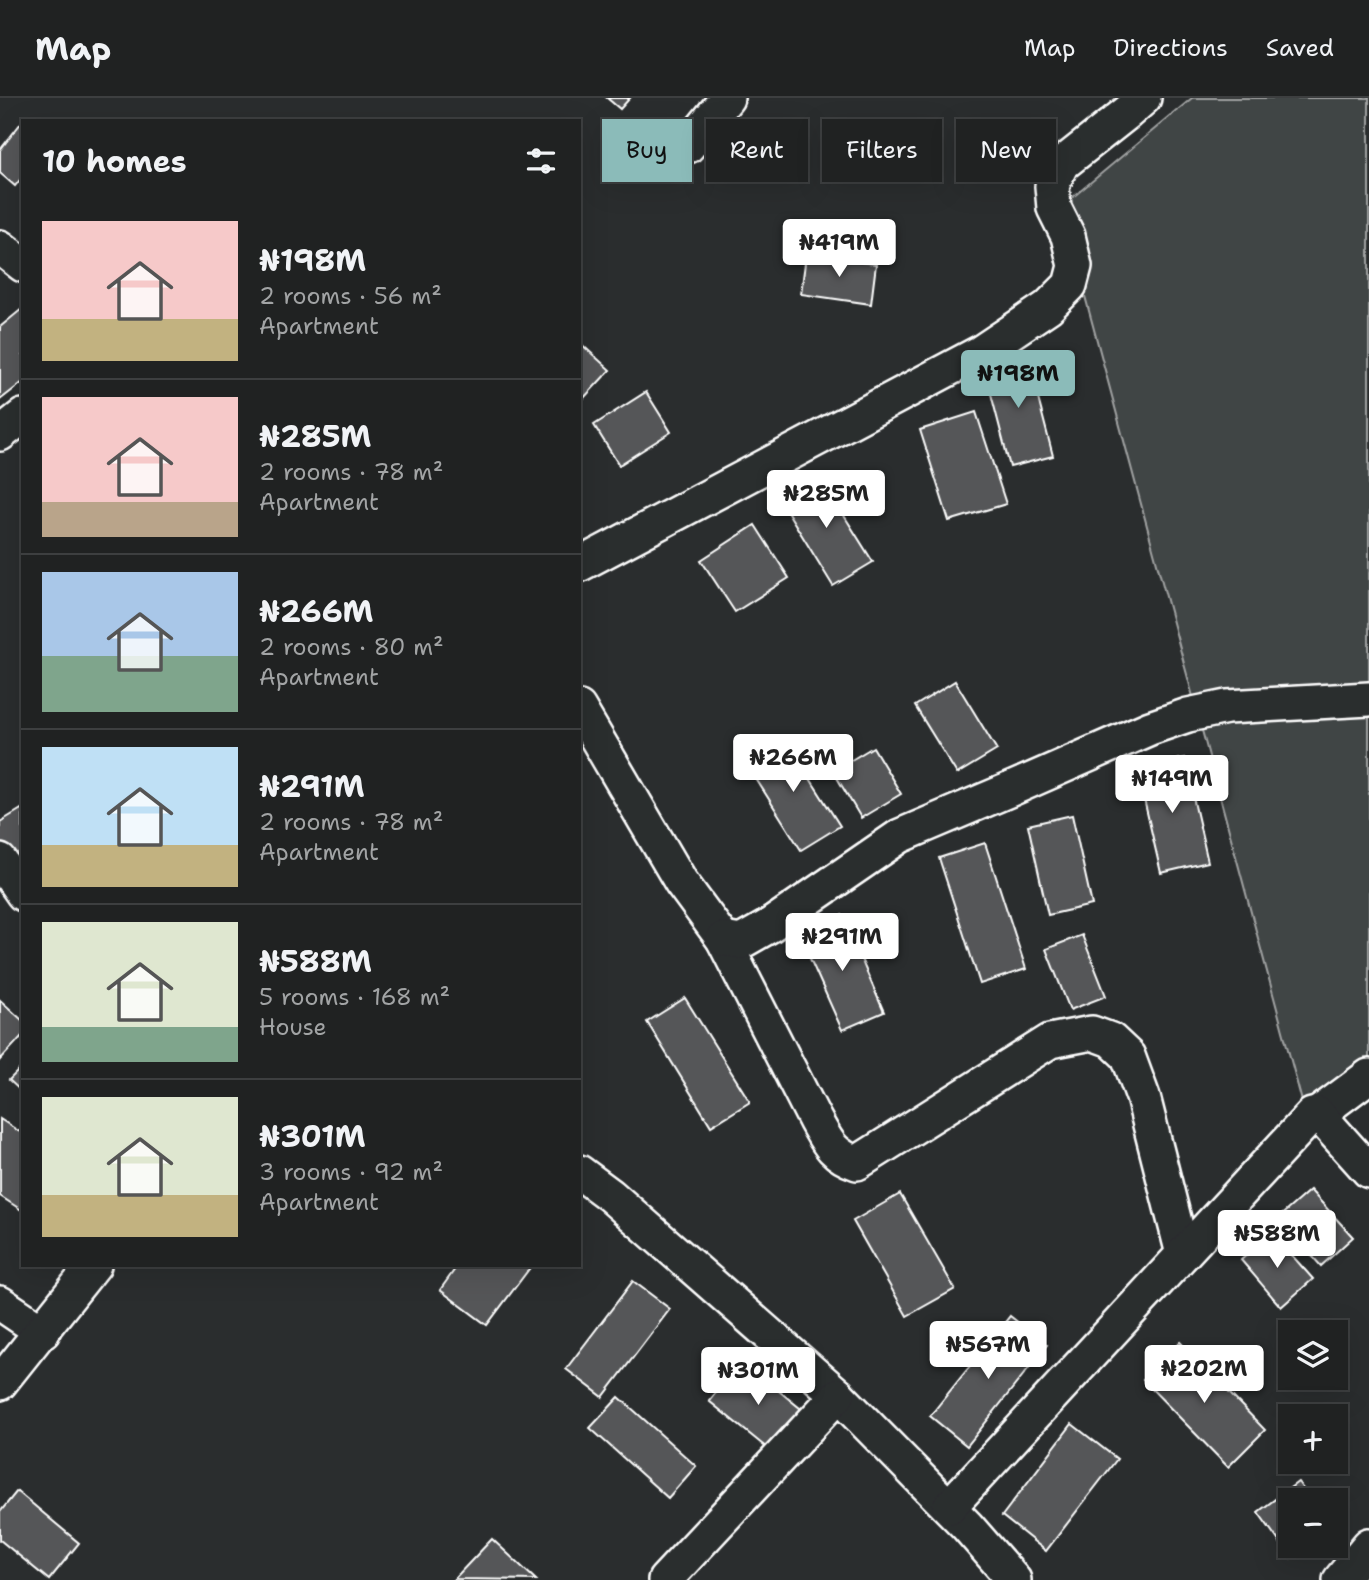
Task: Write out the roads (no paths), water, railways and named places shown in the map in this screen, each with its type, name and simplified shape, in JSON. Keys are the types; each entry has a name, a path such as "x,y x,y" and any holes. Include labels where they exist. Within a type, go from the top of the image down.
{"street":[{"path":"692,141 727,98"},
{"path":"581,564 981,352 1048,307 1070,285 1075,266 1068,236 1054,208 1052,186 1061,165 1144,98"},
{"path":"0,247 21,263"},
{"path":"0,434 21,418"},
{"path":"723,939 741,942 760,931 900,836 1150,728 1188,715 1227,707 1369,699"},
{"path":"581,711 681,882 723,939 831,1147 844,1158 857,1163 1049,1041 1092,1033 1111,1040 1128,1056 1143,1097 1183,1254"},
{"path":"0,861 21,891"},
{"path":"949,1507 1312,1115 1318,1114 1369,1076"},
{"path":"1318,1114 1369,1171"},
{"path":"581,1173 610,1195 838,1395 949,1507 1014,1580"},
{"path":"0,1383 92,1267"},
{"path":"0,1303 43,1332"},
{"path":"665,1580 838,1395"},
{"path":"1340,1580 1369,1545"}]}
